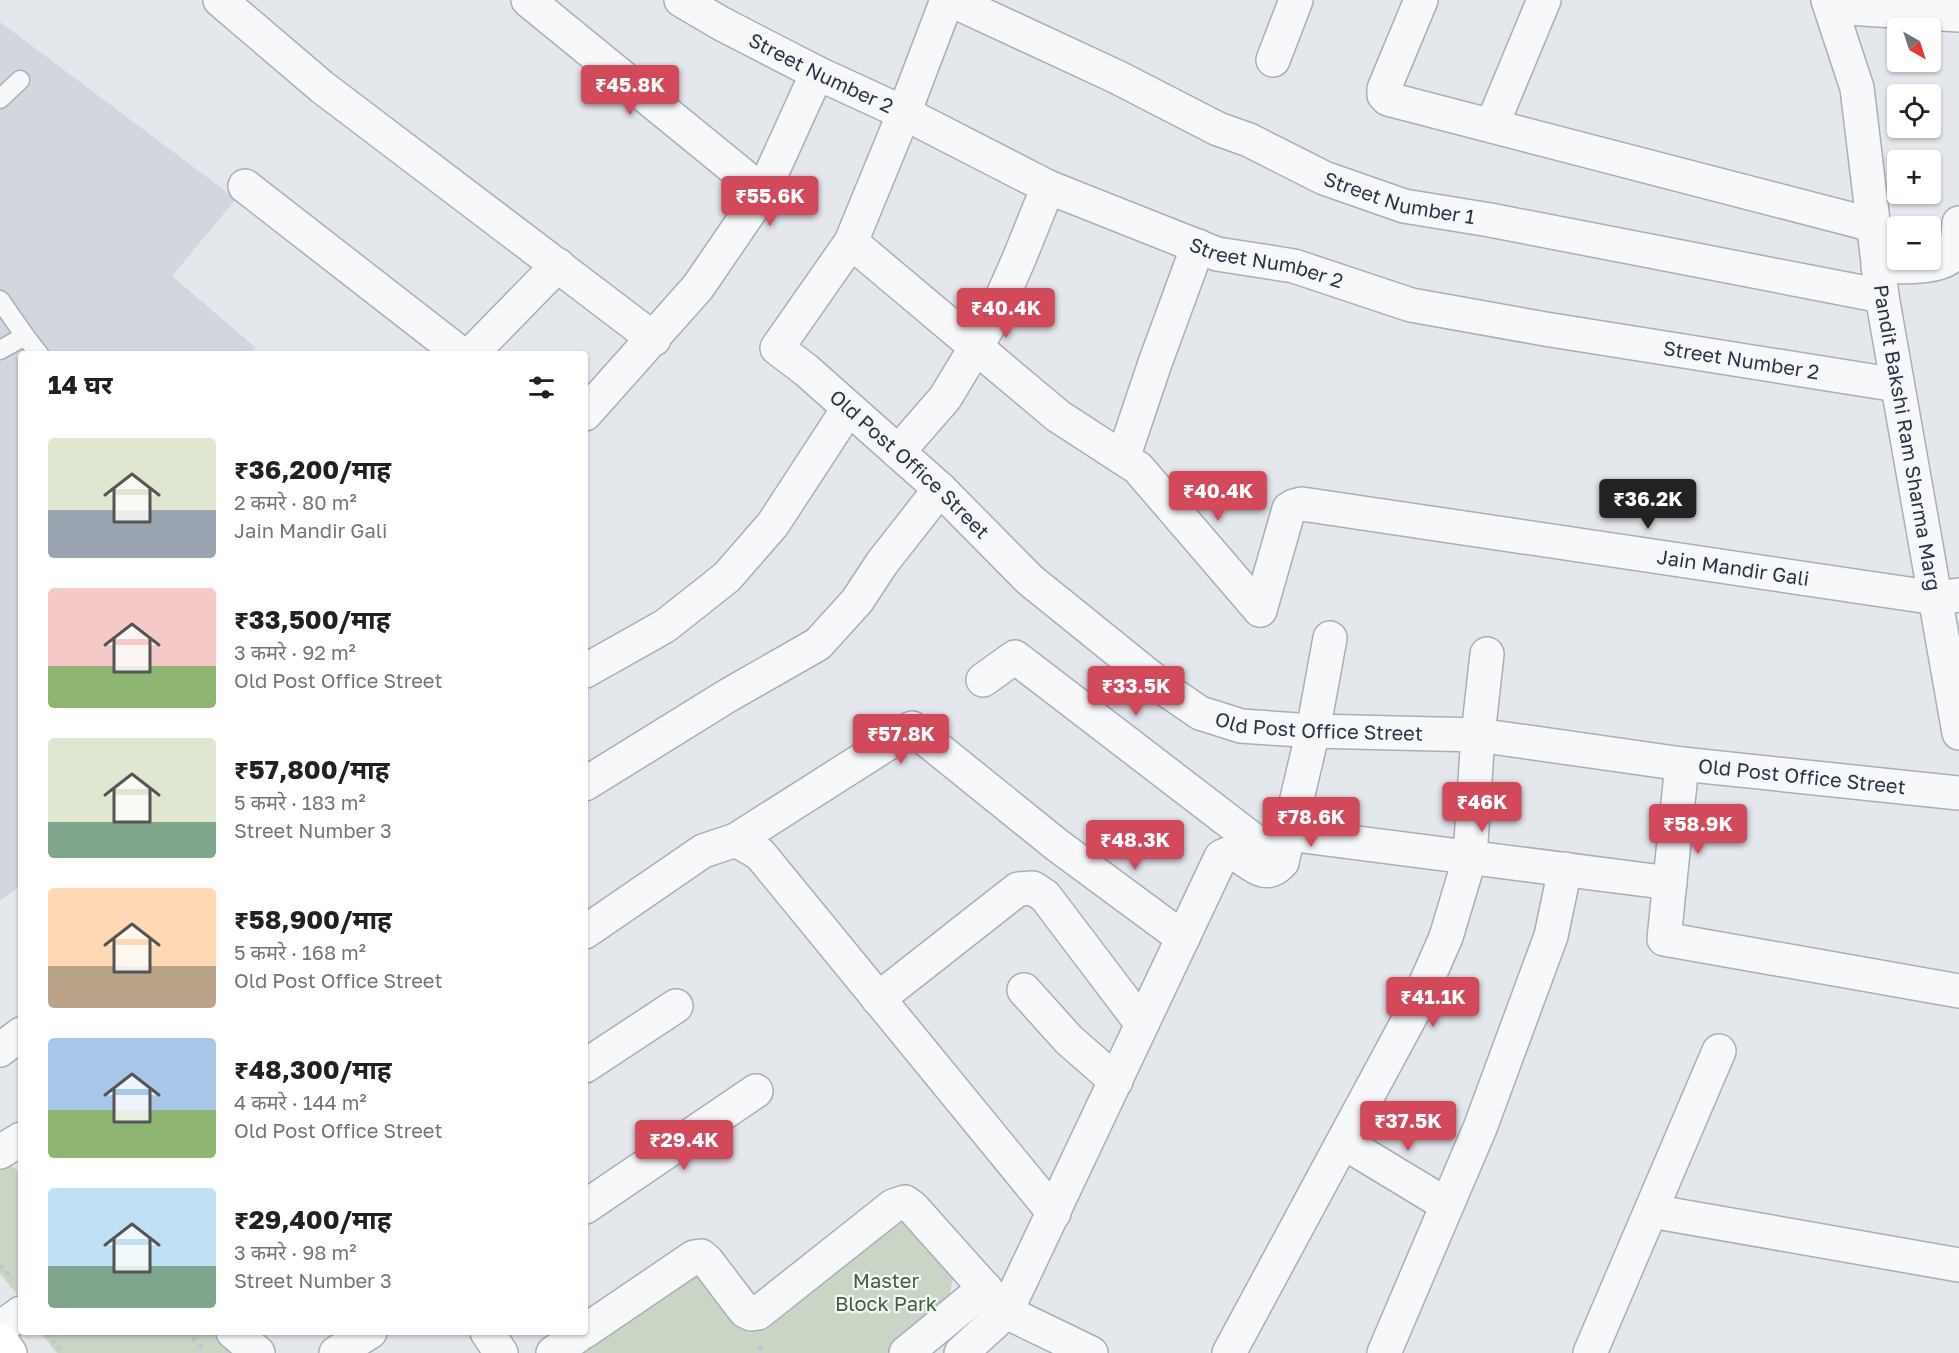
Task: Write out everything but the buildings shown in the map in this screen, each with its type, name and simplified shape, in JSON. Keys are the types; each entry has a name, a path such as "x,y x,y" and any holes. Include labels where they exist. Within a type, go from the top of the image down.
{"main road":[{"path":"0,1339 10,1353"}],"street":[{"path":"220,0 322,87 654,339"},
{"path":"528,0 763,192"},
{"name":"Street Number 2","path":"681,0 722,24 818,73 904,112 1048,187 1217,254 1294,266 1412,305 1557,331 1897,385"},
{"path":"949,0 850,242 1058,416 1123,458 1198,246"},
{"name":"Street Number 1","path":"949,0 1117,77 1218,129 1249,141 1324,178 1404,206 1880,282 1940,264 1951,256 1957,244 1959,223"},
{"path":"1272,60 1296,0"},
{"path":"1420,0 1384,89 1384,95 1388,99 1873,225"},
{"path":"1492,125 1544,0"},
{"path":"1829,3 1959,15"},
{"name":"Pandit Bakshi Ram Sharma Marg","path":"1829,3 1857,88 1880,282 1897,385 1947,597 1959,733"},
{"path":"588,411 654,339 698,286 763,192 818,73"},
{"path":"245,186 457,351"},
{"path":"898,452 945,398 991,322 1048,187"},
{"name":"Old Post Office Street","path":"850,242 777,348 806,370 940,489 1030,580 1166,689 1200,713 1241,726 1313,731 1478,735 1682,764 1959,793"},
{"path":"474,351 558,265"},
{"path":"588,670 665,626 726,577 773,524 848,409"},
{"name":"Jain Mandir Gali","path":"1123,458 1138,468 1260,610 1289,509 1302,504 1947,597"},
{"path":"588,782 818,644 857,601 882,563 940,489"},
{"path":"961,1353 1006,1312 1221,857 1232,854 1265,872 1275,870 1285,848 1313,731 1330,638"},
{"path":"1228,1353 1414,1010 1446,936 1470,857 1478,735 1487,654"},
{"path":"983,680 1015,657 1285,848 1470,857 1670,883"},
{"path":"588,930 703,851 748,847 912,728 1057,845 1183,938"},
{"path":"1682,764 1664,939 1959,992"},
{"path":"748,847 878,999 1054,1213"},
{"path":"1384,1353 1479,1128 1551,936 1565,870"},
{"path":"878,999 1018,889 1033,888 1045,896 1142,1024"},
{"path":"1024,990 1069,1040 1116,1081"},
{"path":"588,1064 676,1006"},
{"path":"0,1050 18,1036"},
{"path":"1590,1353 1719,1051"},
{"path":"588,1205 756,1091"},
{"path":"1343,1142 1447,1205"},
{"path":"588,1328 694,1257 701,1256 745,1311 751,1314 758,1313 893,1206 905,1202 913,1208 1006,1312 1092,1353"},
{"path":"1651,1211 1959,1265"},
{"path":"906,1353 985,1288"},
{"path":"0,1328 18,1315"},
{"path":"236,1335 258,1353"},
{"path":"336,1353 365,1335"},
{"path":"489,1335 501,1353"},
{"path":"553,1353 578,1335"}],"lane":[{"path":"0,99 20,80"},
{"path":"0,300 37,351"},
{"path":"0,350 25,336"}],"path":[{"path":"0,1264 14,1281"},
{"path":"48,1335 63,1353"},
{"path":"189,1335 208,1353"}],"shaded area":[{"path":"0,22 236,199 172,276 256,348 251,351 18,351 18,887 0,901"}],"green space":[{"path":"5,1160 18,1171 18,1295 0,1274 0,1163"},
{"name":"Master Block Park","path":"898,1217 954,1274 946,1310 895,1353 569,1353 699,1268 749,1333"},
{"path":"42,1335 221,1335 242,1353 57,1353"}]}
